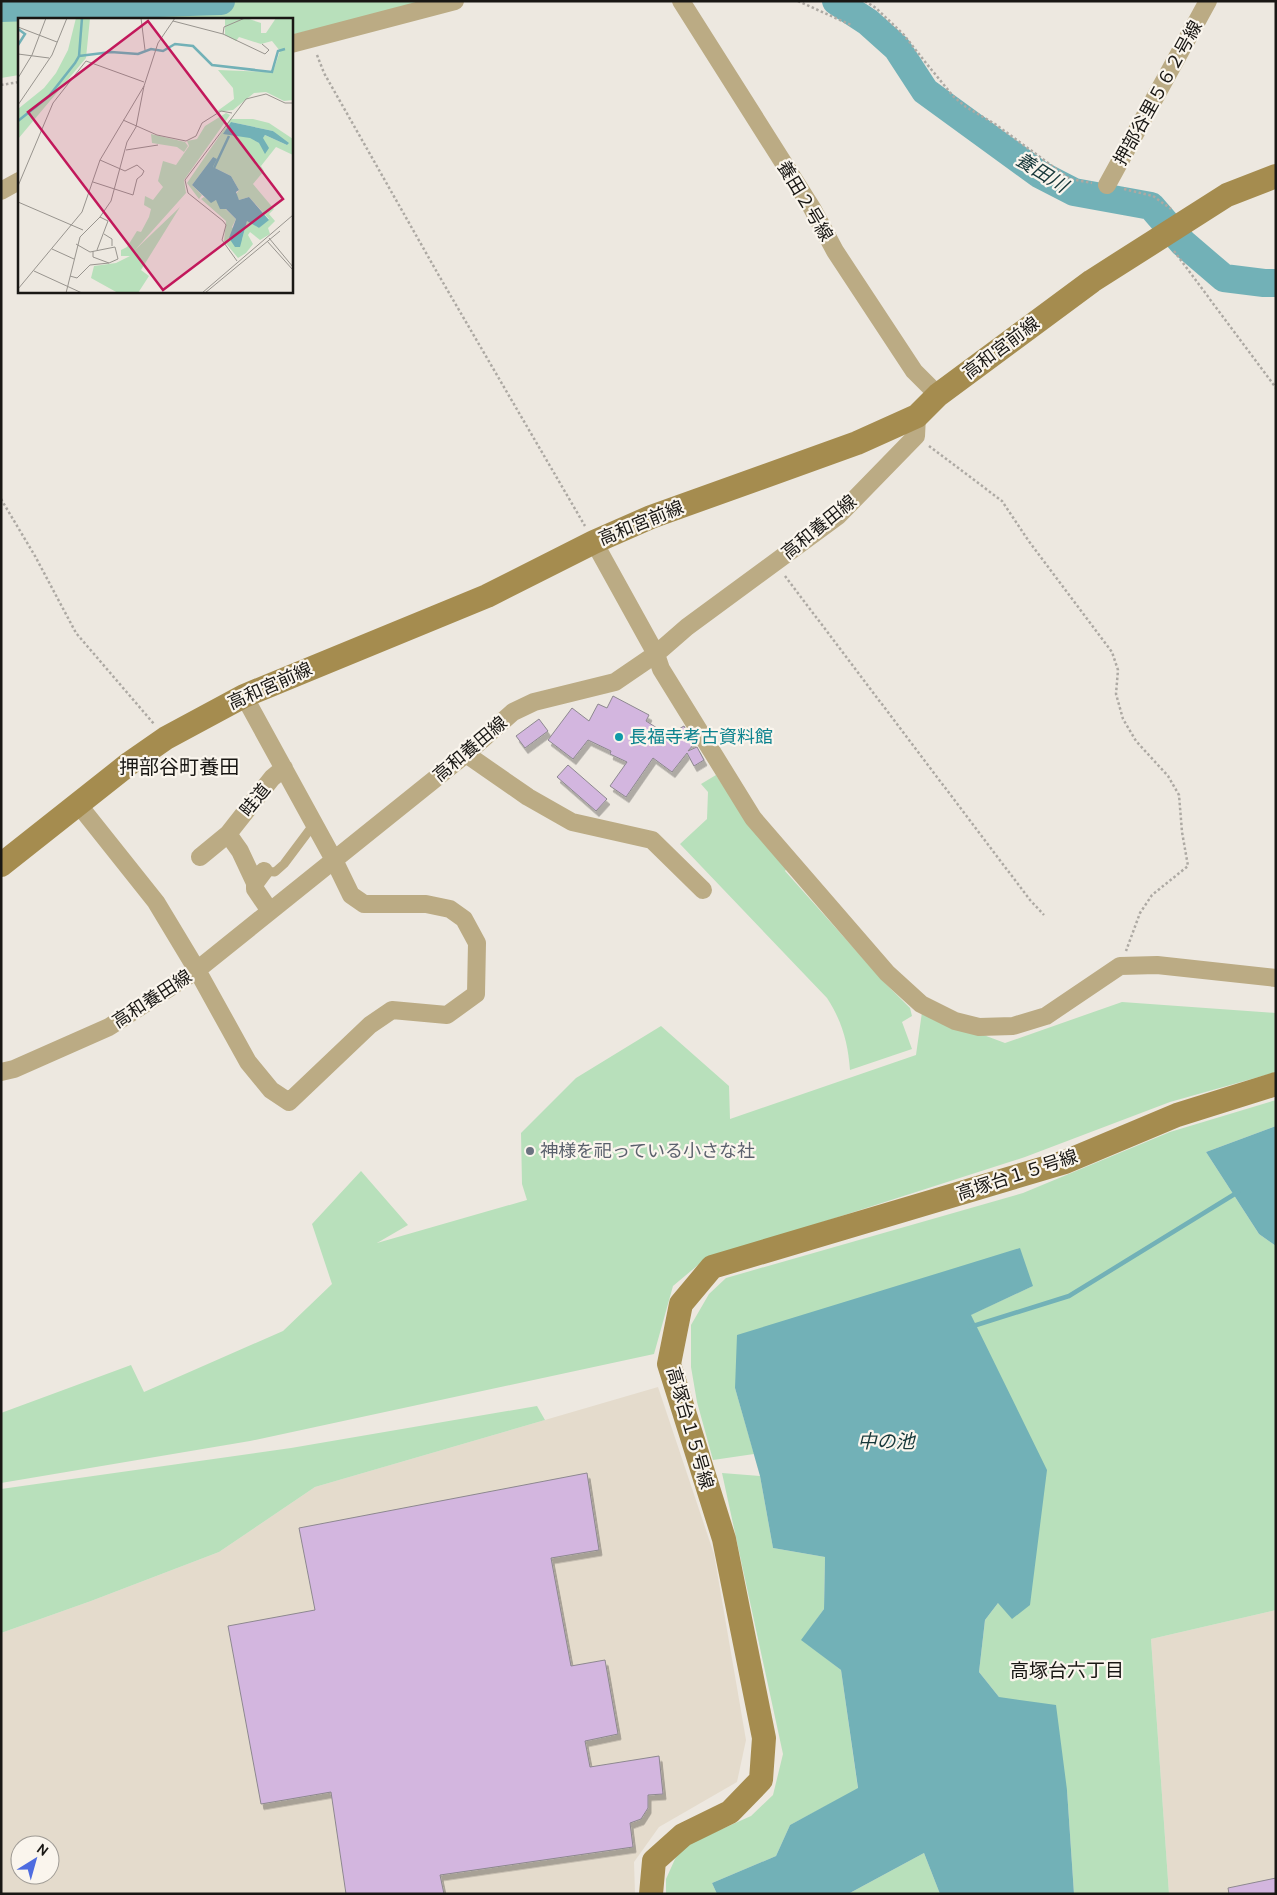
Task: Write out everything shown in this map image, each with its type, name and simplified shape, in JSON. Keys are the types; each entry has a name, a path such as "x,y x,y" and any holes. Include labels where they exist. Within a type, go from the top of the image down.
{"street":[{"path":"292,44 455,1"},
{"name":"養田２号線","path":"681,1 812,208 835,251 914,371 938,395"},
{"name":"押部谷里５６２号線","path":"1107,185 1208,1"},
{"name":"高和宮前線","path":"1,866 130,763 166,738 244,696 487,596 594,542 650,517 857,443 917,426 938,395 1092,281 1227,195 1276,176"},
{"path":"1,191 18,182"},
{"name":"高和養田線","path":"1,1072 14,1069 109,1026 197,970 466,754 513,712 534,702 615,682 656,654 687,627 838,516 917,426"},
{"path":"594,542 656,654 661,669 753,818 887,973 921,1004 956,1021 980,1027 1013,1026 1046,1016 1120,966 1157,965 1276,978"},
{"path":"78,804 156,902 197,970 248,1062 271,1090 289,1102 370,1025 392,1010 447,1015 476,994 477,943 464,919 450,909 426,904 364,904 351,895 334,860 244,696"},
{"path":"466,754 528,797 572,822 652,840 703,890"},
{"name":"畦道","path":"200,857 228,834 272,778 284,768"},
{"name":"畦道","path":"228,834 259,877 255,889 270,911"},
{"name":"高塚台１５号線","path":"650,1894 654,1861 683,1835 730,1812 761,1780 764,1738 724,1539 669,1364 681,1304 712,1267 1065,1162 1177,1114 1276,1084"}],"lane":[{"path":"259,877 276,872 314,824"}],"path":[{"path":"798,1 851,25"},
{"path":"865,1 876,8 904,35 953,96 966,108 996,124 1070,179 1107,185 1153,196 1185,222"},
{"path":"310,38 324,73 594,542"},
{"path":"1,85 18,82"},
{"path":"1163,236 1276,388"},
{"path":"917,426 1002,501 1028,540 1112,652 1118,670 1116,694 1123,719 1136,742 1168,776 1179,795 1182,832 1188,866 1152,895 1140,913 1120,966"},
{"path":"1,499 35,556 76,632 166,738"},
{"path":"775,563 1030,900 1044,915"}],"shaded area":[{"path":"658,1387 714,1554 746,1740 737,1782 659,1827 634,1862 635,1894 1,1894 1,1633 219,1552 315,1487"},
{"path":"1276,1610 1276,1894 1169,1894 1151,1639"}],"green space":[{"path":"1,1 428,1 292,35 292,18 18,18 18,75 1,78"},
{"path":"716,775 749,825 787,868 785,871 884,982 910,1008 912,1016 902,1022 912,1049 850,1070 843,1032 837,1015 827,998 680,844 707,819 708,792 701,784"},
{"path":"1122,1002 1276,1013 1276,1072 1170,1102 1025,1157 704,1260 673,1286 654,1354 250,1441 1,1483 1,1413 131,1365 144,1392 283,1331 332,1284 312,1224 361,1171 408,1225 377,1243 527,1200 522,1184 521,1133 576,1078 661,1026 729,1086 730,1119 916,1055 922,1012 1005,1043"},
{"path":"1276,1100 1276,1126 1206,1152 1259,1234 1276,1246 1276,1610 1151,1639 1169,1894 1074,1894 1067,1790 979,1672 985,1620 998,1603 980,1336 970,1315 1033,1286 735,1388 754,1454 713,1460 697,1402 691,1367 691,1325 709,1294 726,1278 1023,1193 1170,1132"},
{"path":"537,1406 545,1420 315,1487 219,1552 1,1633 1,1489 291,1448"},
{"path":"722,1473 760,1476 773,1548 825,1557 824,1609 802,1640 841,1670 858,1789 790,1825 776,1856 712,1883 717,1894 666,1894 666,1879 675,1859 686,1845 751,1816 773,1795 783,1754"},
{"path":"924,1853 940,1894 848,1894"}],"water":[{"path":"1276,1126 1276,1246 1259,1234 1206,1152"},
{"name":"中の池","path":"1020,1248 1033,1286 971,1315 1047,1470 1030,1605 1012,1619 998,1603 985,1620 979,1672 999,1697 1056,1705 1067,1790 1074,1894 940,1894 924,1853 848,1894 717,1894 712,1883 776,1856 790,1825 858,1788 841,1670 801,1640 824,1609 825,1557 773,1548 760,1476 735,1388 737,1335"}],"building":[{"path":"613,696 649,715 646,721 668,735 684,726 694,744 688,751 697,747 704,760 694,766 687,753 672,772 653,758 626,797 610,786 627,762 610,754 611,751 588,740 573,759 548,740 572,708 589,721 598,704 607,708"},
{"path":"539,719 548,731 525,748 516,736"},
{"path":"568,765 607,799 596,811 557,777"},
{"path":"587,1473 599,1550 551,1558 571,1666 605,1660 618,1734 585,1741 590,1767 659,1756 663,1794 648,1795 648,1808 641,1819 630,1823 633,1847 440,1875 444,1894 346,1894 331,1792 261,1804 228,1626 315,1610 299,1528"},
{"path":"1276,1878 1276,1894 1229,1894 1228,1888"}],"waterway":[{"path":"1,8 221,1"},
{"name":"養田川","path":"836,1 868,22 897,48 925,91 1039,174 1074,192 1151,206 1183,243 1224,278 1276,283"},
{"path":"970,1327 1069,1296 1238,1192"}],"place":[{"name":"長福寺考古資料館","path":"619,737"},
{"name":"神様を祀っている小さな社","path":"530,1151"}],"district":[{"name":"押部谷町養田","path":"179,767"},
{"name":"高塚台六丁目","path":"1067,1670"}]}
